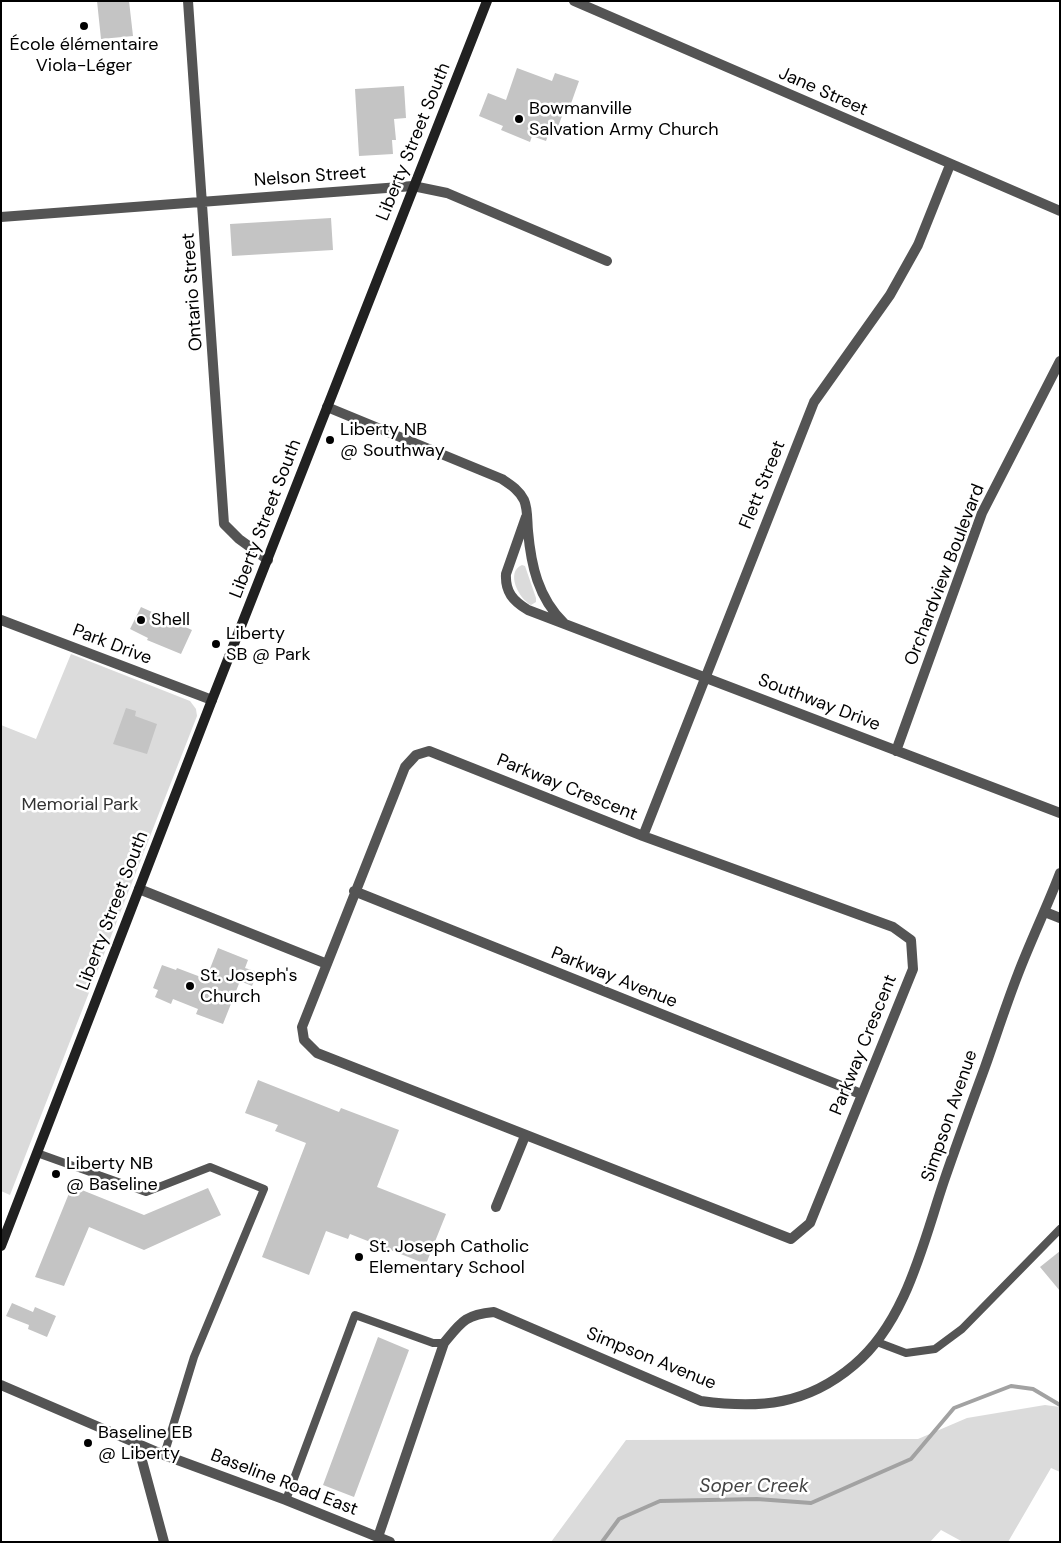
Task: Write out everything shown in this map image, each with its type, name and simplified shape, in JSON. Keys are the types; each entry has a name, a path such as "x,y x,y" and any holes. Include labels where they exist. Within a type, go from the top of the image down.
{"main road":[{"name":"Liberty Street South","path":"1,1246 138,889 487,1"}],"street":[{"name":"Ontario Street","path":"188,1 224,524 268,560"},
{"name":"Jane Street","path":"574,1 950,165 1060,210"},
{"name":"Flett Street","path":"643,836 814,402 890,295 918,245 950,165"},
{"name":"Nelson Street","path":"1,217 414,186 447,193 607,262"},
{"name":"Orchardview Boulevard","path":"896,751 982,514 1060,361"},
{"name":"Southway Drive","path":"328,408 502,479 520,493 525,502 530,556 535,574 550,607 566,625"},
{"name":"Southway Drive","path":"526,517 506,574 506,589 511,597 528,610 1060,813"},
{"name":"Park Drive","path":"1,620 212,700"},
{"name":"Parkway Crescent","path":"430,751 643,836 893,927 911,940 913,969 810,1223 791,1239 317,1053 304,1040 302,1027 354,891 405,767 416,755 430,751"},
{"name":"Simpson Avenue","path":"378,1537 444,1343 458,1326 473,1315 494,1312 701,1401 731,1405 761,1405 797,1398 824,1386 854,1365 877,1342 892,1320 924,1246 944,1182 1018,975 1060,873"},
{"path":"138,889 327,964"},
{"name":"Parkway Avenue","path":"354,891 862,1094"},
{"path":"1045,912 1060,918"},
{"path":"496,1207 525,1136"},
{"name":"Baseline Road East","path":"1,1386 164,1455 286,1500 390,1542"},
{"path":"137,1442 164,1542"}],"lane":[{"path":"37,1153 146,1192 210,1167 264,1189 194,1357 164,1455"},
{"path":"877,1342 906,1353 936,1349 962,1329 1060,1229"},
{"path":"286,1500 356,1315 433,1343 444,1343"}],"green space":[{"path":"522,565 525,566 536,598 536,602 531,605 518,592 514,579 517,568"},
{"name":"Memorial Park","path":"71,654 190,701 196,709 197,716 10,1195 1,1191 1,725 36,739"},
{"path":"1045,1405 1060,1407 1060,1472 1051,1468 1008,1542 963,1542 941,1530 930,1542 551,1542 626,1440 918,1439 967,1418"}],"building":[{"path":"97,1 129,1 133,36 101,39"},
{"path":"517,68 552,81 555,73 579,81 568,112 564,111 557,129 551,127 546,141 532,136 530,142 501,130 503,126 479,116 488,93 506,100"},
{"path":"404,86 406,118 394,119 396,140 392,140 393,154 359,156 355,89"},
{"path":"331,218 333,250 232,256 230,224"},
{"path":"141,607 192,630 181,654 147,640 148,638 130,629"},
{"path":"126,708 136,711 135,716 157,724 147,754 113,744"},
{"name":"St. Joseph's Church","path":"218,948 248,960 245,968 258,972 252,986 240,981 223,1024 196,1014 198,1009 173,999 171,1004 155,997 158,990 153,988 162,965 176,970 177,968 206,979"},
{"path":"258,1080 339,1112 341,1108 399,1130 377,1187 446,1214 426,1264 350,1234 348,1239 326,1231 309,1275 262,1257 306,1143 275,1131 278,1125 245,1113"},
{"path":"72,1186 144,1215 208,1188 221,1215 144,1250 89,1227 64,1286 35,1277"},
{"path":"1060,1251 1060,1291 1040,1267"},
{"path":"12,1303 33,1312 35,1307 56,1316 47,1337 28,1329 29,1325 6,1316"},
{"path":"378,1337 409,1350 354,1497 323,1485"}],"waterway":[{"name":"Soper Creek","path":"602,1542 619,1519 660,1501 757,1499 811,1503 911,1459 954,1408 1011,1386 1033,1389 1060,1405"}],"place":[{"name":"École élémentaire Viola-Léger","path":"84,26"},
{"name":"Bowmanville Salvation Army Church","path":"519,119"},
{"name":"Liberty NB @ Southway","path":"330,440"},
{"name":"Shell","path":"141,620"},
{"name":"Liberty SB @ Park","path":"216,644"},
{"name":"St. Joseph's Church","path":"190,986"},
{"name":"Liberty NB @ Baseline","path":"56,1174"},
{"name":"St. Joseph Catholic Elementary School","path":"359,1257"},
{"name":"Baseline EB @ Liberty","path":"88,1443"}]}
